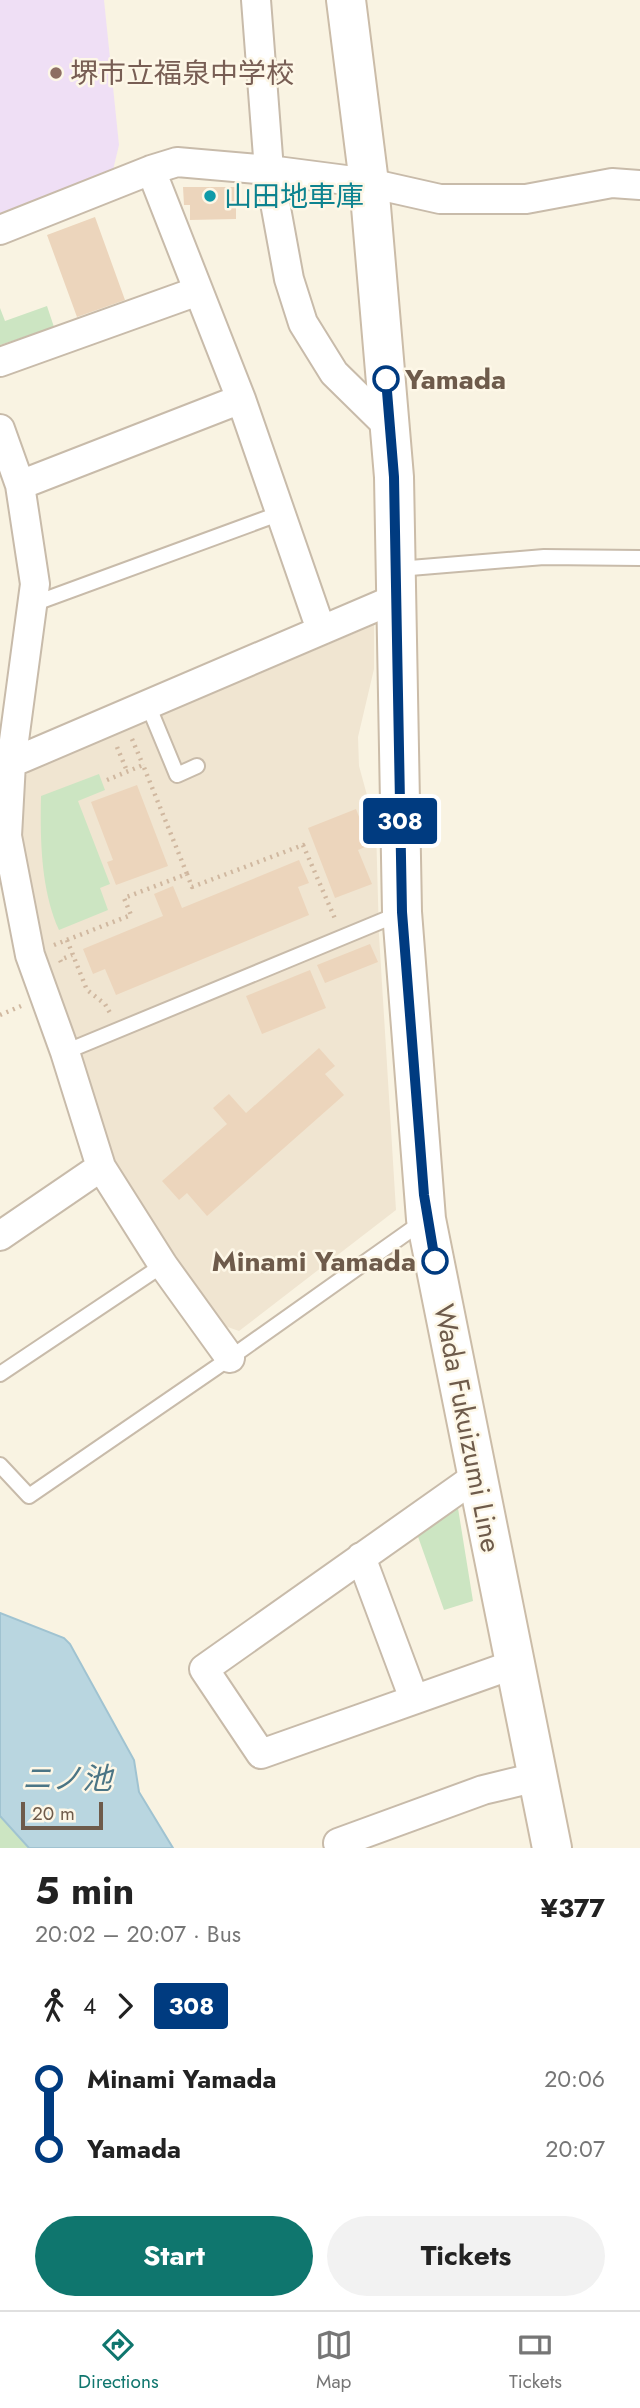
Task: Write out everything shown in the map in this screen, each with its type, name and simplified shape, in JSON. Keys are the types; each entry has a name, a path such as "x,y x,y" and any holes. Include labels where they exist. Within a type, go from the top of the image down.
{"main road":[{"name":"Wada Fukuizumi Line","path":"346,0 369,183 394,477 402,912 426,1219 552,1848"}],"street":[{"path":"256,0 269,170 289,279 303,323 334,373 390,428"},
{"path":"0,230 177,162 369,183 440,199 526,199 612,183 640,185"},
{"path":"151,170 241,399 321,631"},
{"path":"0,362 198,291"},
{"path":"20,485 241,399"},
{"path":"0,429 20,485 35,584 11,763 7,836 30,955 65,1052 101,1167 163,1265 230,1358"},
{"path":"11,763 321,631 397,583"},
{"path":"0,1236 101,1167"},
{"path":"477,1476 204,1669 261,1754 515,1664"},
{"path":"361,1557 414,1699"},
{"path":"340,1848 338,1843 482,1790 537,1777"}],"lane":[{"path":"33,604 281,513"},
{"path":"397,583 544,557 640,558"},
{"path":"148,705 177,775 197,766"},
{"path":"65,1052 402,912"},
{"path":"0,1465 29,1496 426,1219"},
{"path":"0,1374 163,1265"}],"path":[{"path":"130,735 192,887 303,845 342,936"},
{"path":"107,780 143,765"},
{"path":"118,1030 105,1004 87,990 64,941 131,915 124,898 187,874"}],"shaded area":[{"name":"堺市立福泉中学校","path":"0,0 104,0 119,145 113,170 0,213"},
{"path":"374,625 374,669 358,737 359,766 376,828 379,935 396,1210 239,1331 222,1325 166,1245 112,1158 42,950 22,837 20,782 30,771"}],"green space":[{"path":"47,306 54,327 0,345 0,308 5,321"},
{"path":"99,774 105,790 78,801 110,884 100,888 108,910 59,930 45,882 41,796"},
{"path":"457,1502 473,1601 444,1610 416,1531"},
{"path":"0,1816 27,1846 29,1848 0,1848"}],"water":[{"name":"ニノ池","path":"0,1613 64,1638 70,1644 134,1760 139,1792 173,1848 29,1848 0,1816"}],"building":[{"name":"山田地車庫","path":"183,187 236,187 236,219 190,220 190,205 184,205"},
{"path":"95,217 125,300 77,317 47,235"},
{"path":"137,785 168,866 116,885 107,862 113,860 91,802"},
{"path":"356,809 370,845 358,850 372,884 335,898 308,828"},
{"path":"299,860 309,883 298,887 309,915 116,995 105,969 93,974 83,949 163,916 154,894 173,886 182,908"},
{"path":"370,944 378,962 325,983 317,965"},
{"path":"310,970 326,1008 262,1034 246,996"},
{"path":"319,1048 335,1066 325,1074 344,1095 207,1216 187,1193 179,1200 162,1181 227,1124 213,1108 229,1094 246,1113"}],"bus line":[{"name":"308","path":"386,379 394,477 402,912 426,1219 435,1261"}],"place":[{"name":"堺市立福泉中学校","path":"56,73"},
{"name":"山田地車庫","path":"210,196"},
{"name":"Yamada","path":"386,379"},
{"name":"Minami Yamada","path":"435,1261"}]}
